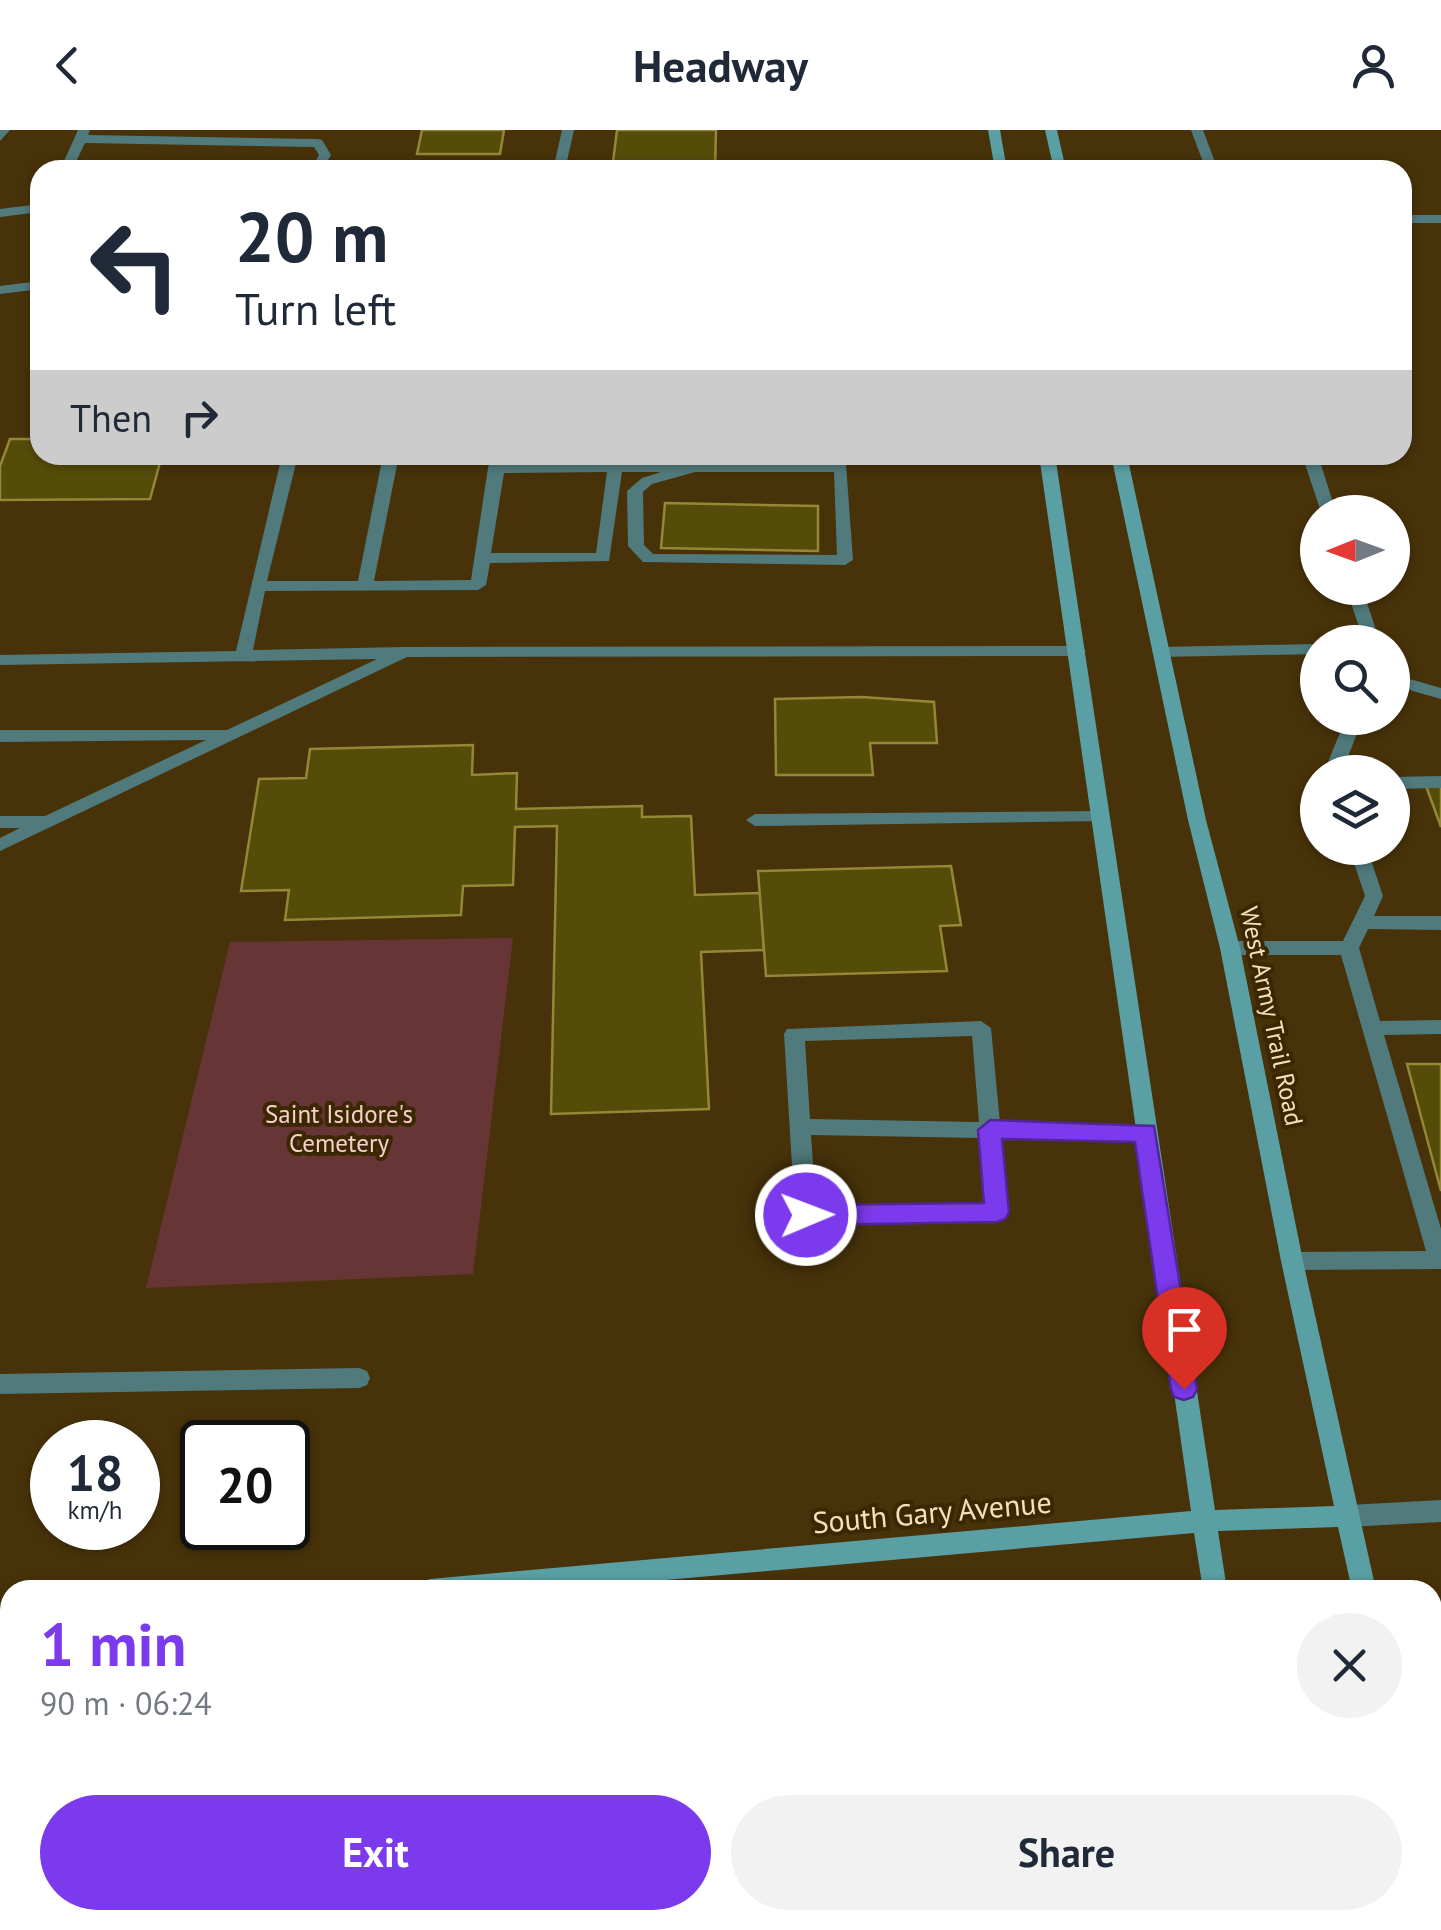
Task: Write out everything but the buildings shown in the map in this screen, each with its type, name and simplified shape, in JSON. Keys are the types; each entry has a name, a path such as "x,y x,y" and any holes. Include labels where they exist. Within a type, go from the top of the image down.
{"main road":[{"path":"994,130 999,160"},
{"path":"1052,130 1058,160"},
{"path":"1050,465 1213,1580"},
{"name":"West Army Trail Road","path":"1121,465 1160,652 1230,948 1292,1261 1362,1580"},
{"name":"South Gary Avenue","path":"542,1580 1204,1521 1348,1516"}],"street":[{"path":"0,137 4,130"},
{"path":"560,160 568,130"},
{"path":"1198,130 1208,160"},
{"path":"71,160 83,135 318,143 325,155 322,160"},
{"path":"0,213 30,209"},
{"path":"1412,219 1441,219"},
{"path":"0,290 30,286"},
{"path":"244,656 288,465"},
{"path":"365,586 389,465"},
{"path":"258,586 478,585 497,465"},
{"path":"556,465 758,465"},
{"path":"692,468 646,482 634,491 636,546 649,559 845,560 846,465"},
{"path":"1313,465 1323,495"},
{"path":"483,558 603,558 615,468"},
{"path":"1160,652 1300,649"},
{"path":"0,660 404,652 1078,651"},
{"path":"0,845 404,652"},
{"path":"1410,685 1441,694"},
{"path":"0,736 233,734"},
{"path":"1410,783 1441,782"},
{"path":"755,820 1101,818"},
{"path":"0,822 49,822"},
{"path":"1292,1261 1440,1260 1348,948 1374,896 1364,865"},
{"path":"1359,922 1441,922"},
{"path":"1230,948 1348,948"},
{"path":"1372,1028 1441,1027"},
{"path":"981,1028 997,1212 806,1215 800,1127 794,1034 981,1028"},
{"path":"800,1127 1146,1133"},
{"path":"0,1384 360,1378"},
{"name":"South Gary Avenue","path":"1348,1516 1441,1512"}],"green space":[{"name":"Saint Isidore's Cemetery","path":"513,938 473,1274 146,1288 230,942"}],"route":[{"path":"806,1215 997,1212 990,1130 1146,1133 1184,1389"}]}
